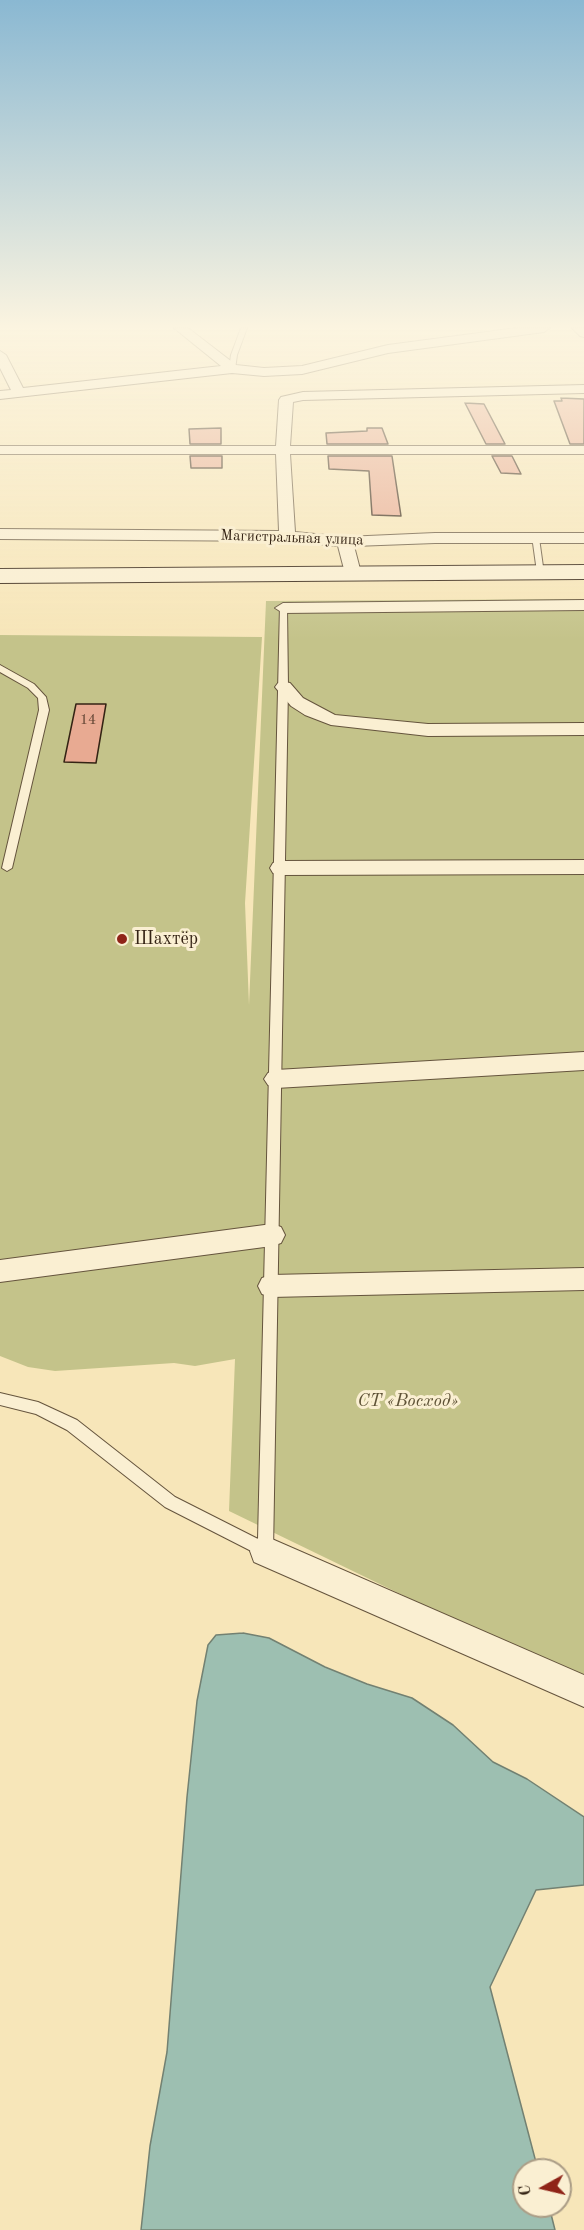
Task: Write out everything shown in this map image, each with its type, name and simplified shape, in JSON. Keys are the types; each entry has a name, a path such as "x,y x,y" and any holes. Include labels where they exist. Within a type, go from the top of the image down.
{"main road":[{"name":"Магистральная улица","path":"0,576 584,572"}],"street":[{"path":"284,432 287,536"},
{"path":"0,450 584,450"},
{"name":"Магистральная улица","path":"0,534 287,536 345,542 435,538 584,538"},
{"path":"345,542 352,573"},
{"path":"283,608 584,605"},
{"path":"284,687 297,702 310,711 331,720 372,726 428,730 584,729"},
{"path":"280,868 584,867"},
{"path":"276,1079 584,1061"},
{"path":"0,1271 272,1235"},
{"path":"271,1286 584,1279"},
{"path":"265,1551 584,1691"}],"lane":[{"path":"534,538 541,572"},
{"path":"0,1399 38,1408 72,1425 170,1502 265,1551 284,687 283,608"},
{"path":"0,668 31,686 42,698 44,711 7,868"}],"green space":[{"name":"СТ «Восход»","path":"584,599 584,1683 229,1511 235,1359 195,1366 174,1363 55,1371 28,1367 0,1356 0,635 262,637 245,903 249,1005 266,601"}],"shaded area":[{"path":"243,1633 269,1638 325,1667 367,1684 412,1698 453,1725 493,1762 527,1779 584,1817 584,1885 536,1890 490,1987 535,2158 512,2158 512,2218 552,2218 555,2230 141,2230 150,2146 167,2052 197,1701 208,1645 216,1635"}],"building":[{"path":"189,432 221,432 221,444 190,444"},
{"path":"384,432 388,444 327,444 326,433"},
{"path":"480,432 499,432 505,444 486,444"},
{"path":"566,432 584,432 584,444 570,444"},
{"path":"190,456 222,456 222,468 191,468"},
{"path":"328,456 392,456 401,516 372,515 369,471 329,469"},
{"path":"492,456 512,456 521,474 501,473"},
{"path":"76,704 106,704 96,763 64,762"}],"place":[{"name":"Шахтёр","path":"122,939"}]}
